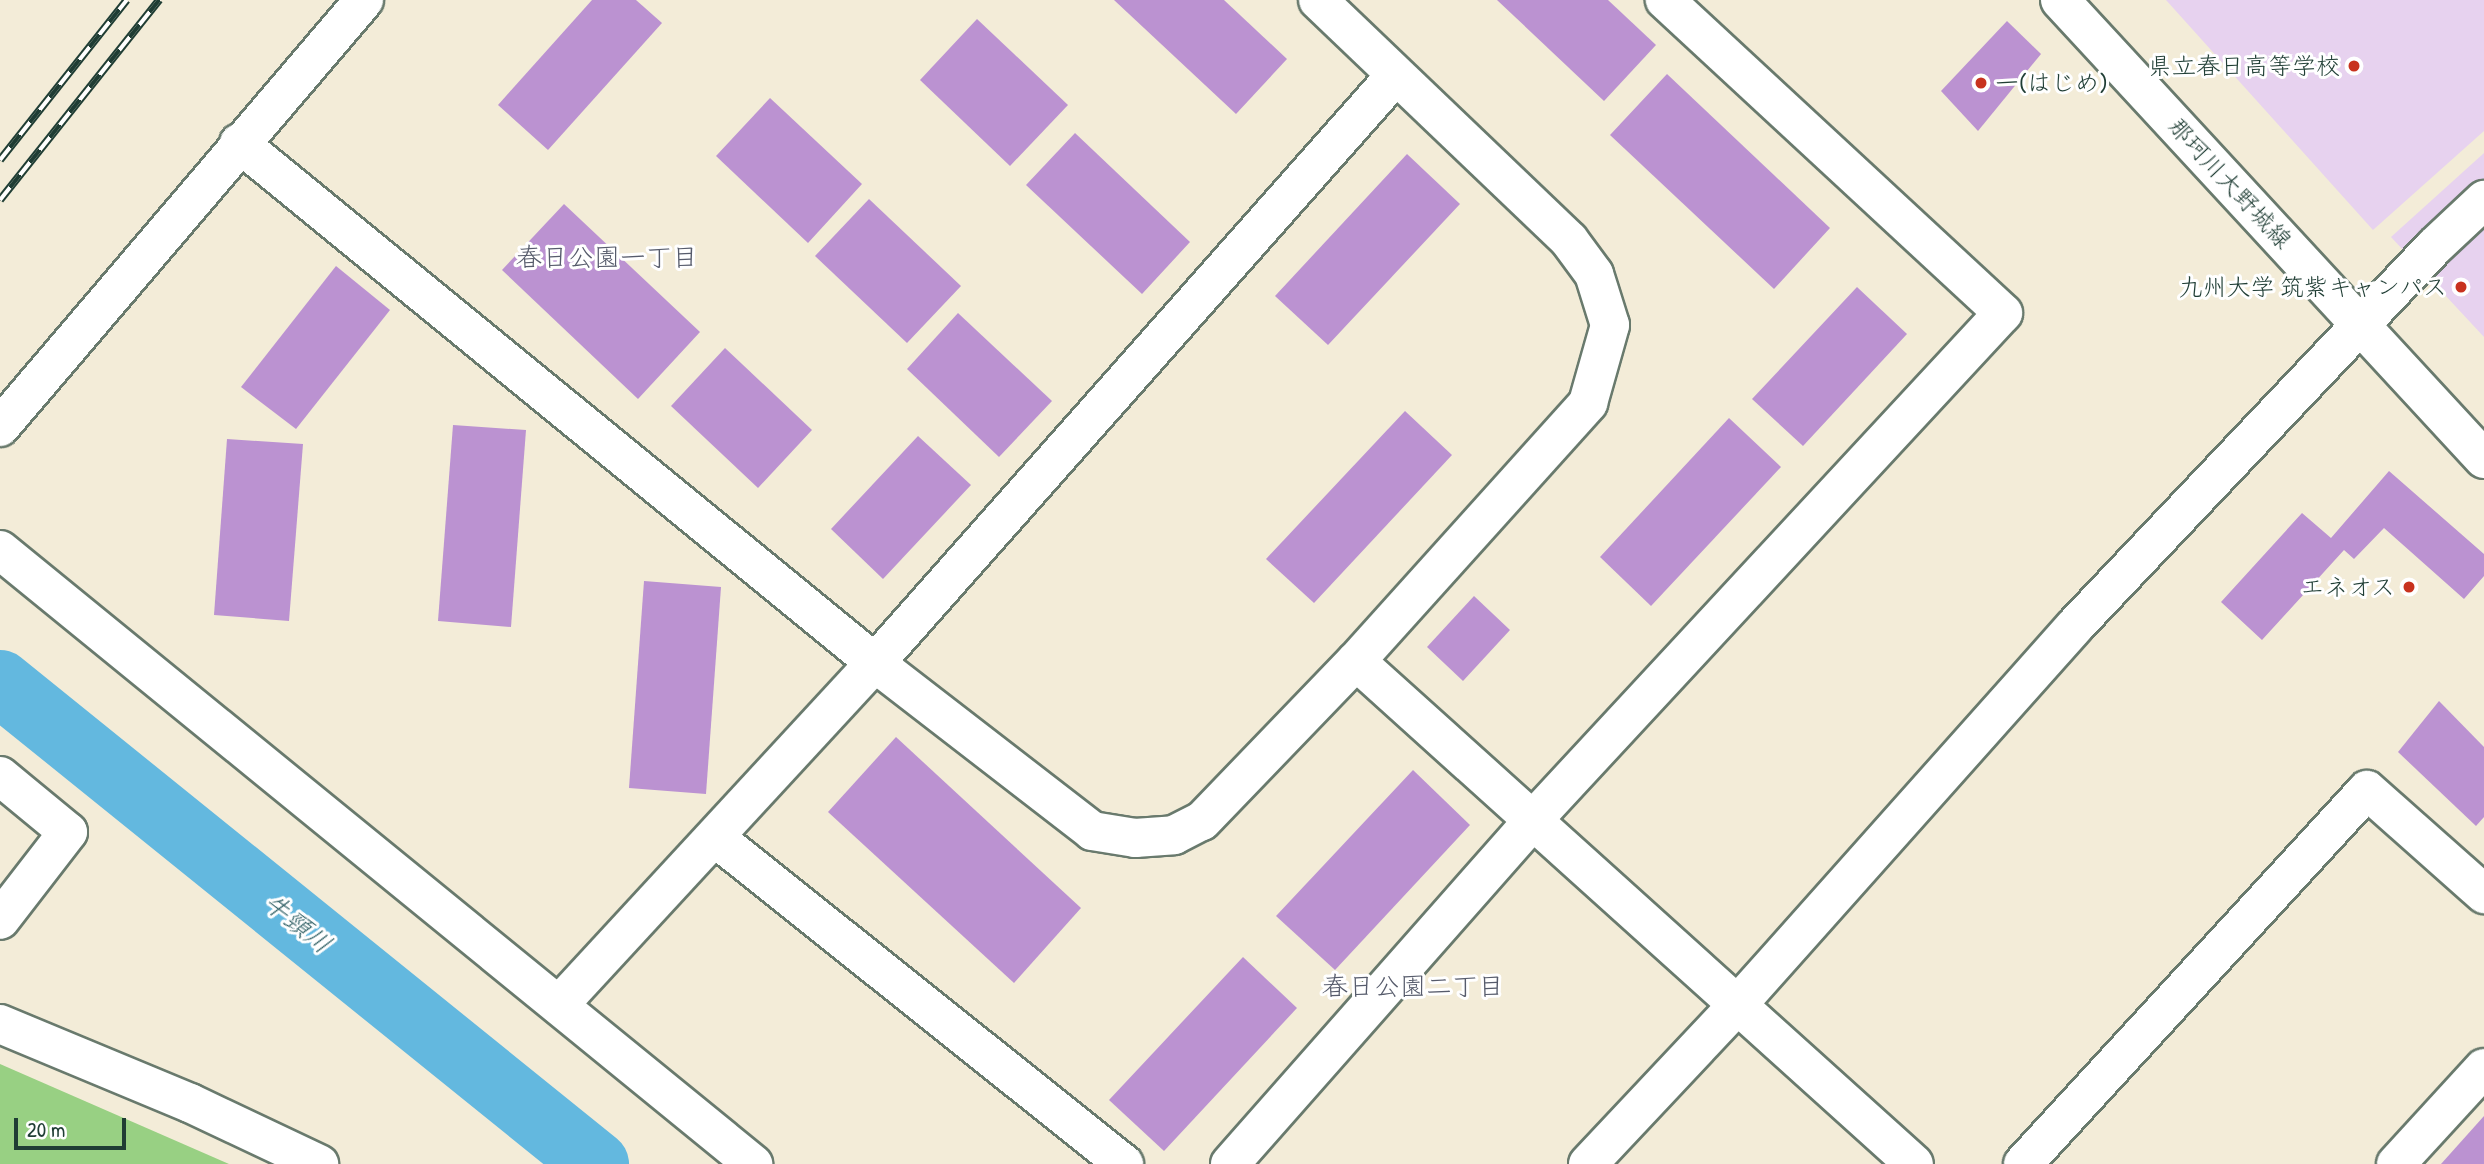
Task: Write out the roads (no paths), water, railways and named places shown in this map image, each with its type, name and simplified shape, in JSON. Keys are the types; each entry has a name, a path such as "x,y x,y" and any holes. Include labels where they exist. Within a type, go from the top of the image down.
{"street":[{"path":"0,427 364,0"},
{"path":"239,144 875,663 1092,831 1135,838 1174,835 1202,821 1356,661 1588,403 1610,325 1594,274 1569,240 1318,0"},
{"path":"1230,1164 1531,822 2003,313 1665,0"},
{"path":"2054,0 2079,14"},
{"name":"那珂川大野城線","path":"2060,0 2079,14 2484,459"},
{"path":"559,1005 717,839 1395,76"},
{"path":"1588,1164 1739,1003 2074,626 2484,200"},
{"path":"0,550 752,1164"},
{"path":"1356,661 1531,822 1739,1003 1914,1164"},
{"path":"0,775 68,832 0,920"},
{"path":"2023,1164 2367,790 2484,894"},
{"path":"717,839 1124,1164"},
{"path":"0,1024 190,1103 319,1164"},
{"path":"2396,1164 2484,1068"}],"waterway":[{"name":"牛頸川","path":"0,683 596,1164"}],"railway":[{"path":"0,160 127,0"},
{"path":"0,200 159,0"}],"place":[{"name":"県立春日高等学校","path":"2354,66"},
{"name":"一(はじめ)","path":"1981,83"},
{"name":"九州大学 筑紫キャンパス","path":"2461,287"},
{"name":"エネオス","path":"2409,587"}],"district":[{"name":"春日公園一丁目","path":"607,257"},
{"name":"春日公園二丁目","path":"1413,986"}]}
